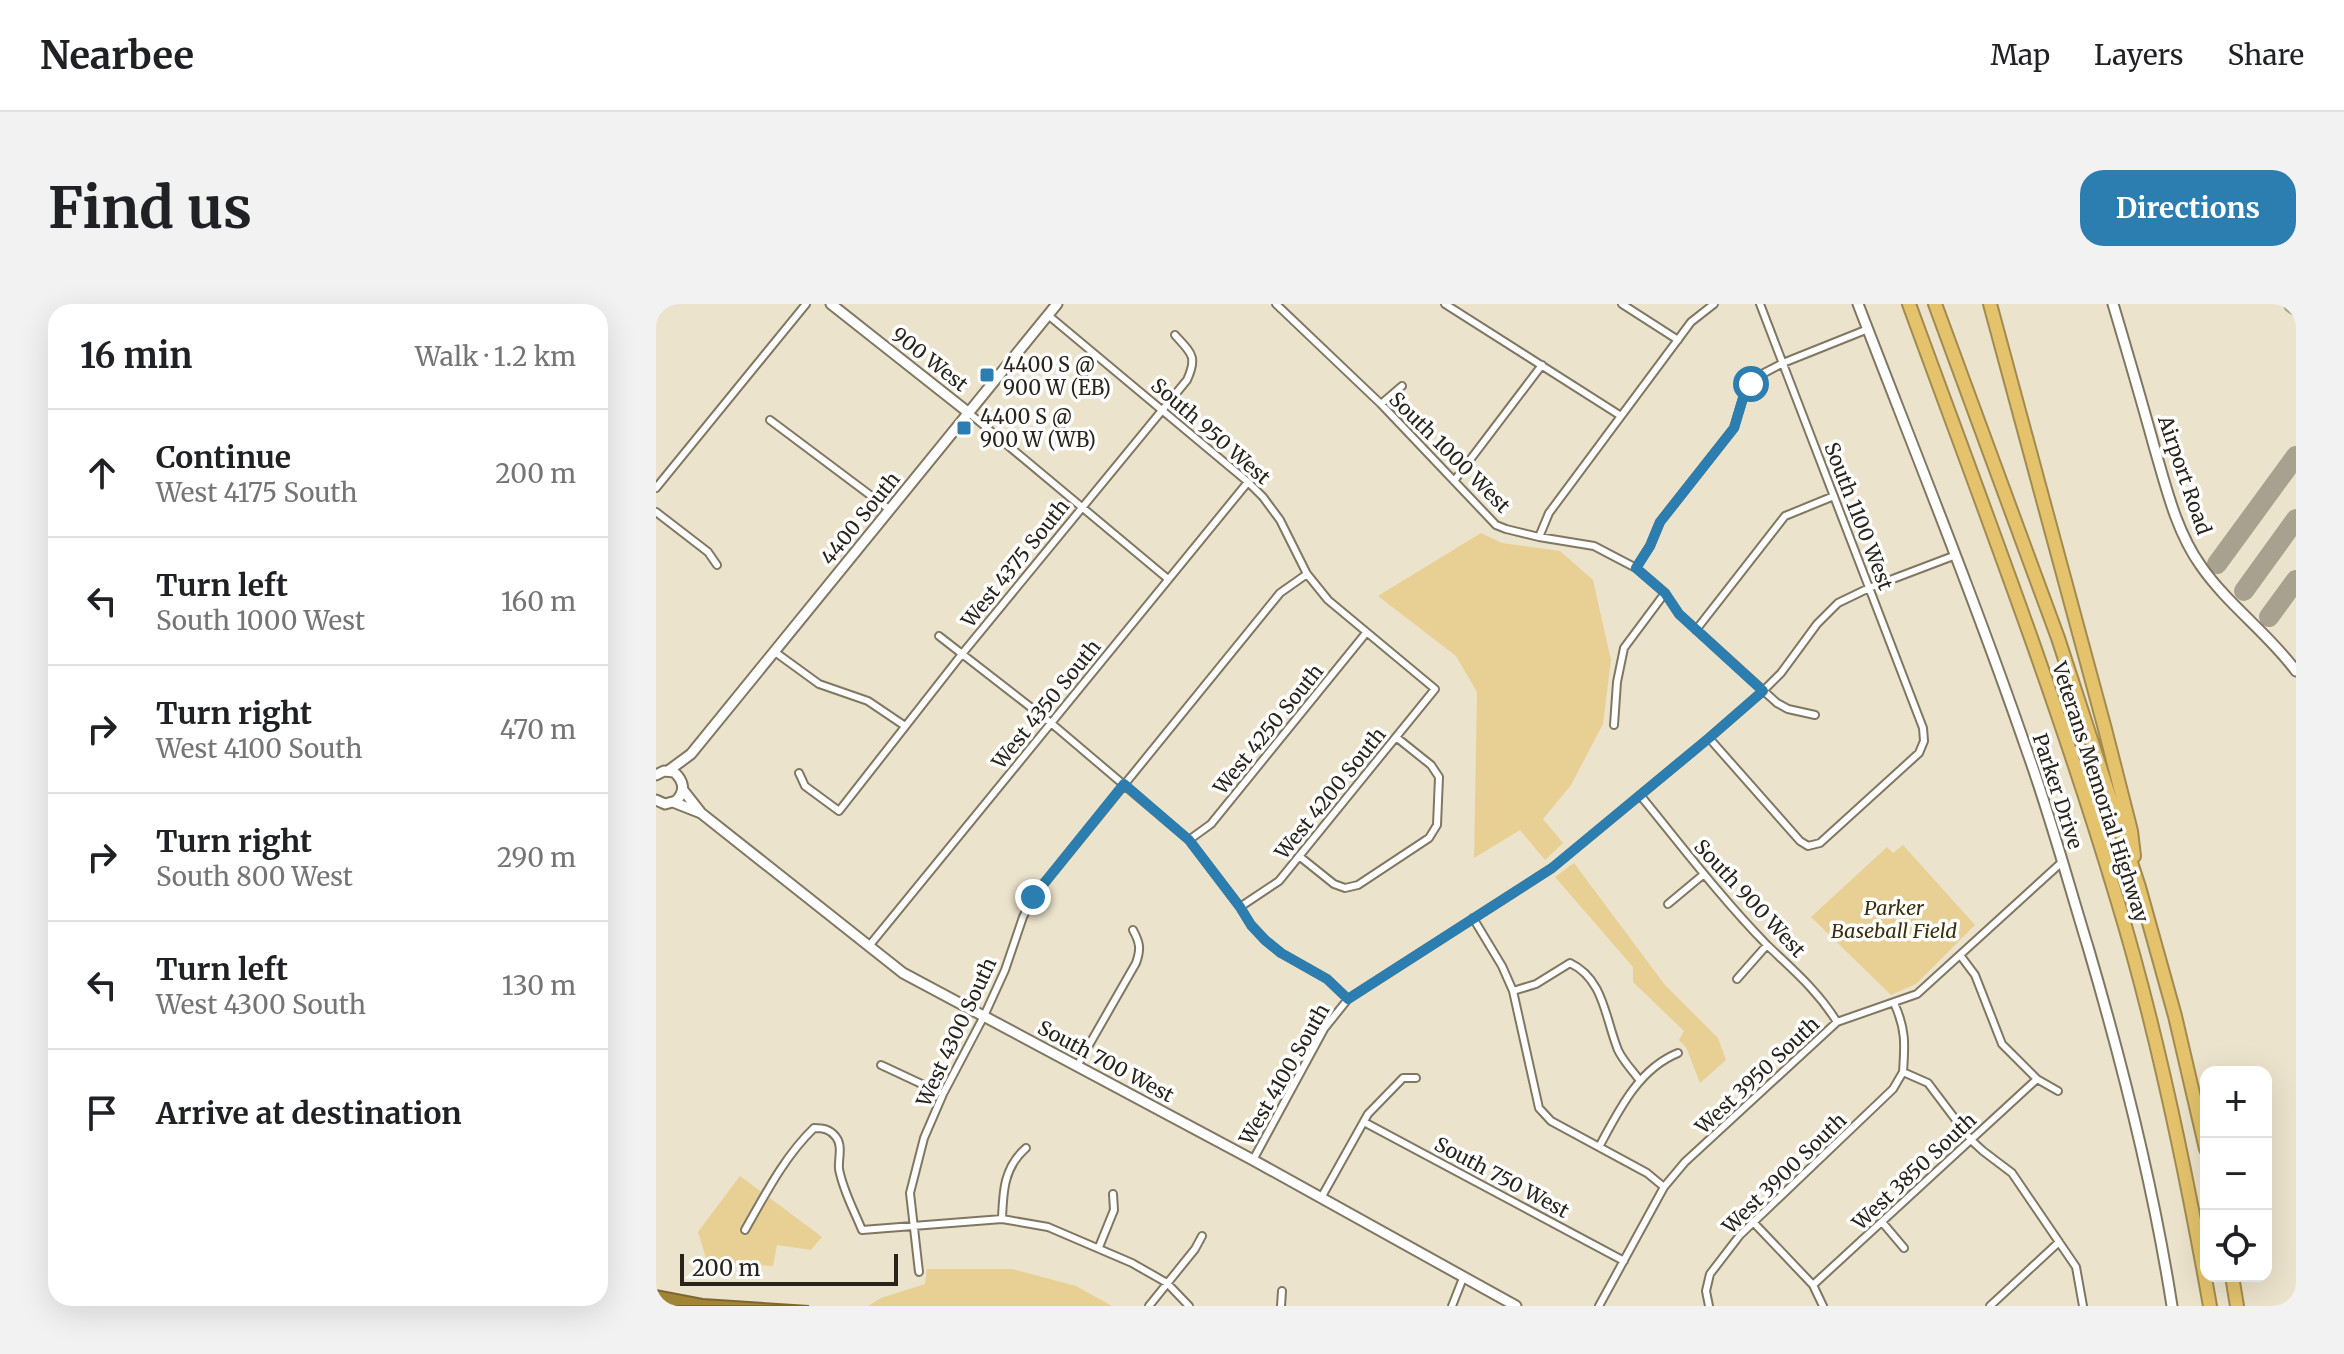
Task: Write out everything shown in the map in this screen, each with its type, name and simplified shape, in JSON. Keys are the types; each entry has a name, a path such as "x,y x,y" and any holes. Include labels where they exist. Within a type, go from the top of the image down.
{"highway":[{"name":"Veterans Memorial Highway","path":"1909,304 2072,756 2118,901 2194,1213 2210,1306"},
{"name":"Veterans Memorial Highway","path":"1935,304 2058,638 2139,887 2175,1016 2203,1138"},
{"path":"1990,304 2118,780 2131,831 2139,887"},
{"path":"2233,1282 2237,1306"}],"street":[{"path":"656,488 806,304"},
{"name":"900 West","path":"831,304 969,413"},
{"name":"4400 South","path":"691,754 1057,304"},
{"name":"South 1000 West","path":"1276,304 1381,404 1496,525 1539,537 1594,546 1636,568 1665,593 1679,614 1777,703 1788,709 1815,715"},
{"path":"1445,304 1621,416"},
{"path":"1622,304 1678,340"},
{"path":"1539,537 1549,513 1691,322 1714,304"},
{"name":"South 1100 West","path":"1709,738 1800,841 1808,846 1820,843 1919,753 1924,741 1923,728 1760,304"},
{"name":"Parker Drive","path":"1858,304 1956,555 2028,752 2114,1036 2139,1132 2172,1306"},
{"name":"Airport Road","path":"2113,304 2169,496 2185,538 2200,566 2220,590 2296,671"},
{"name":"South 950 West","path":"1048,315 1248,482 1280,520 1307,574 1328,600 1435,689"},
{"path":"1636,568 1660,522 1734,428 1743,398 1751,384 1783,363 1868,329"},
{"name":"West 4375 South","path":"799,773 805,786 839,811 962,654 1187,380 1193,366 1190,351 1175,335"},
{"path":"1454,481 1542,365"},
{"path":"1381,404 1402,386"},
{"path":"969,413 1168,579"},
{"path":"770,420 890,510"},
{"name":"West 4350 South","path":"869,946 1248,482"},
{"path":"1696,630 1785,516 1834,496"},
{"path":"656,512 708,552 717,565"},
{"name":"West 4100 South","path":"1253,1160 1324,1029 1348,999 1552,868 1763,691 1838,603 1956,555"},
{"name":"West 4300 South","path":"919,1272 910,1193 924,1138 1005,970 1033,897 1280,593 1307,574"},
{"path":"1614,725 1617,682 1624,648 1665,593"},
{"name":"West 4250 South","path":"1189,840 1211,824 1366,633"},
{"path":"939,636 1051,723 1189,840 1265,940 1281,953 1327,979 1348,999"},
{"path":"775,652 819,684 868,701 905,726"},
{"name":"West 4200 South","path":"1240,907 1279,881 1435,689"},
{"path":"1299,856 1334,884 1345,888 1358,885 1429,838 1437,825 1439,777 1431,765 1396,737"},
{"path":"660,772 691,754"},
{"path":"658,803 673,802 680,797 691,754"},
{"path":"660,772 674,772 682,784"},
{"name":"South 700 West","path":"682,784 701,813"},
{"name":"South 900 West","path":"1640,795 1767,945 1823,999 1837,1022"},
{"name":"South 700 West","path":"673,802 701,813 903,973 1253,1160 1516,1306"},
{"name":"West 3950 South","path":"1599,1306 1664,1187 1685,1162 1837,1022 1917,994 2062,862"},
{"path":"1668,904 1704,874"},
{"path":"1473,918 1513,991 1539,1108 1551,1121 1647,1173 1664,1187"},
{"path":"1077,1066 1136,963 1140,942 1133,930"},
{"path":"1737,979 1767,945"},
{"path":"1960,955 1975,975 2002,1044 2037,1079 2058,1091"},
{"path":"1513,991 1536,984 1570,963 1581,968 1598,989 1619,1052 1640,1081"},
{"path":"1894,1003 1903,1021 1903,1072 1928,1083 1971,1140 2012,1173 2076,1267 2083,1306"},
{"path":"1599,1147 1626,1097 1667,1057 1678,1053"},
{"path":"881,1065 943,1094"},
{"name":"West 3900 South","path":"1709,1306 1706,1291 1710,1274 1740,1235 1893,1089 1903,1072"},
{"path":"1321,1198 1368,1114 1403,1078 1416,1078"},
{"name":"West 3850 South","path":"1813,1285 2037,1079"},
{"name":"South 750 West","path":"1364,1122 1624,1261"},
{"path":"745,1230 775,1177 801,1140 814,1128 824,1128 839,1141 839,1167 845,1191 862,1230 1002,1219 1048,1227 1132,1263 1167,1283 1189,1306"},
{"path":"1002,1219 1004,1188 1014,1159 1026,1148"},
{"path":"1099,1247 1114,1210 1113,1194"},
{"path":"1882,1222 1904,1248"},
{"path":"1754,1223 1813,1285 1823,1306"},
{"path":"1149,1306 1202,1236"},
{"path":"1990,1306 2059,1242"},
{"path":"1452,1306 1463,1278"},
{"path":"1281,1306 1282,1291"}],"green space":[{"path":"1481,533 1502,543 1560,551 1593,580 1611,660 1603,724 1571,785 1543,819 1563,843 1545,860 1520,830 1474,858 1477,692 1456,656 1378,596"},
{"name":"Parker Baseball Field","path":"1903,845 1975,925 1916,984 1891,995 1811,917 1887,847 1893,853"},
{"path":"1574,863 1665,985 1718,1038 1726,1060 1700,1083 1686,1047 1679,1040 1684,1031 1633,982 1633,967 1555,877"},
{"path":"740,1176 822,1237 811,1250 777,1245 773,1266 707,1261 698,1232"},
{"path":"927,1269 1012,1269 1076,1286 1112,1306 868,1306 881,1298 925,1284"}],"shaded area":[{"path":"656,1290 703,1299 809,1306 656,1306"}],"taxiway":[{"path":"2217,564 2296,456"},
{"path":"2244,591 2296,519"},
{"path":"2269,617 2296,580"}],"place":[{"name":"4400 S @ 900 W (EB)","path":"987,375"},
{"name":"4400 S @ 900 W (WB)","path":"964,428"}],"route":[{"path":"1033,897 1124,784 1189,840 1265,940 1281,953 1327,979 1348,999 1552,868 1763,691 1679,614 1665,593 1636,568 1660,522 1734,428 1743,398 1751,384"}]}
